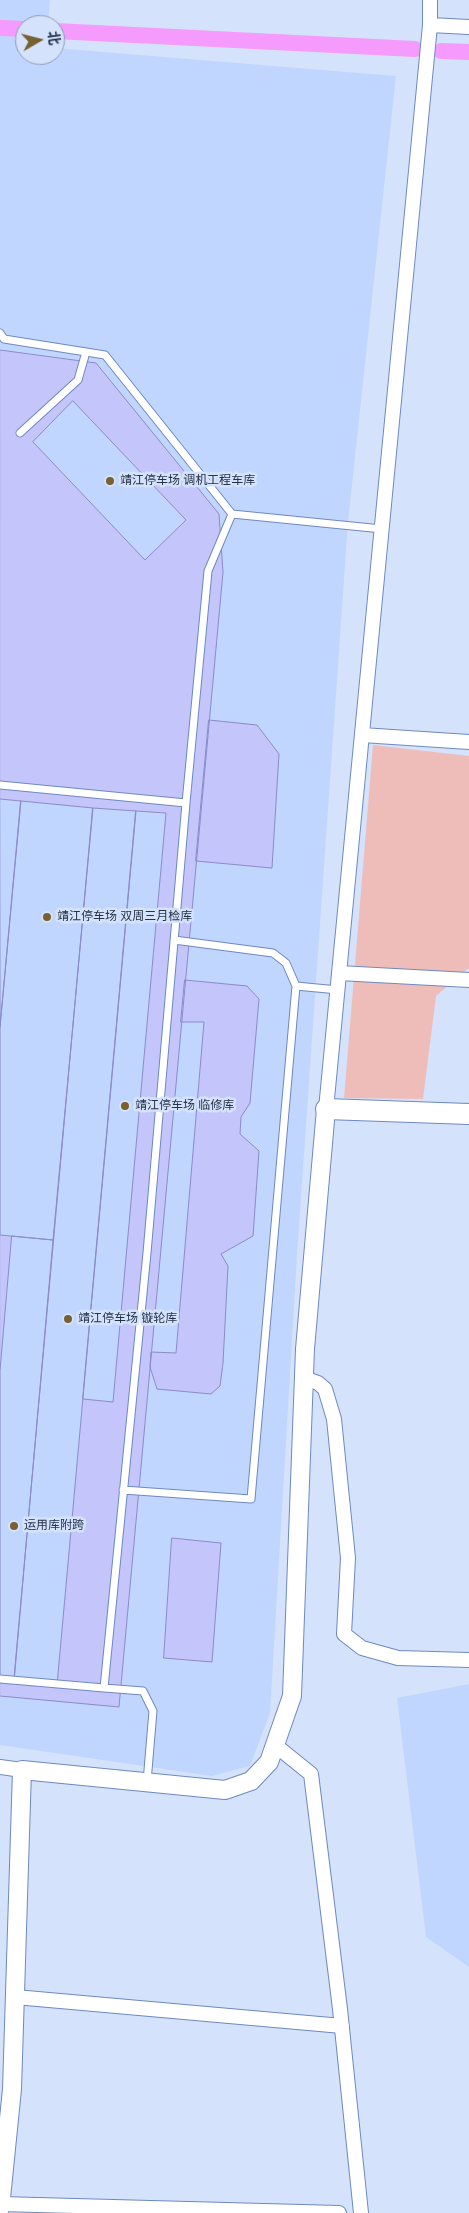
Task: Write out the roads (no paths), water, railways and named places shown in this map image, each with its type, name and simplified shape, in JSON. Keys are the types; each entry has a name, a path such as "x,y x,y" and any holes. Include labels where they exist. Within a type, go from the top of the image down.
{"main road":[{"path":"326,1109 469,1114"}],"street":[{"path":"0,1767 147,1784 225,1790 251,1781 269,1762 292,1696 304,1378 326,1109 430,25 430,0"},
{"path":"430,25 469,27"},
{"path":"362,735 469,742"},
{"path":"339,973 469,980"},
{"path":"304,1378 318,1383 325,1389 334,1420 348,1558 344,1634 362,1648 398,1658 469,1660"},
{"path":"275,1745 311,1774 342,2026 360,2213"},
{"path":"0,2208 12,2089 22,1770"},
{"path":"15,1997 342,2026"},
{"path":"0,2204 180,2211 338,2213"}],"lane":[{"path":"0,333 4,339 105,355 232,514 382,529"},
{"path":"20,433 78,380 86,352"},
{"path":"104,1688 208,571 232,514"},
{"path":"0,785 186,803"},
{"path":"123,1490 251,1499 296,986 286,963 273,953 174,940"},
{"path":"296,986 338,990"},
{"path":"0,1680 143,1691 153,1711 147,1784"}],"waterway":[{"path":"0,28 15,29"},
{"path":"65,32 415,49"},
{"path":"441,51 469,52"}],"place":[{"name":"靖江停车场 调机工程车库","path":"110,481"},
{"name":"靖江停车场 双周三月检库","path":"47,917"},
{"name":"靖江停车场 临修库","path":"125,1106"},
{"name":"靖江停车场 镟轮库","path":"68,1319"},
{"name":"运用库附跨","path":"14,1526"}]}
